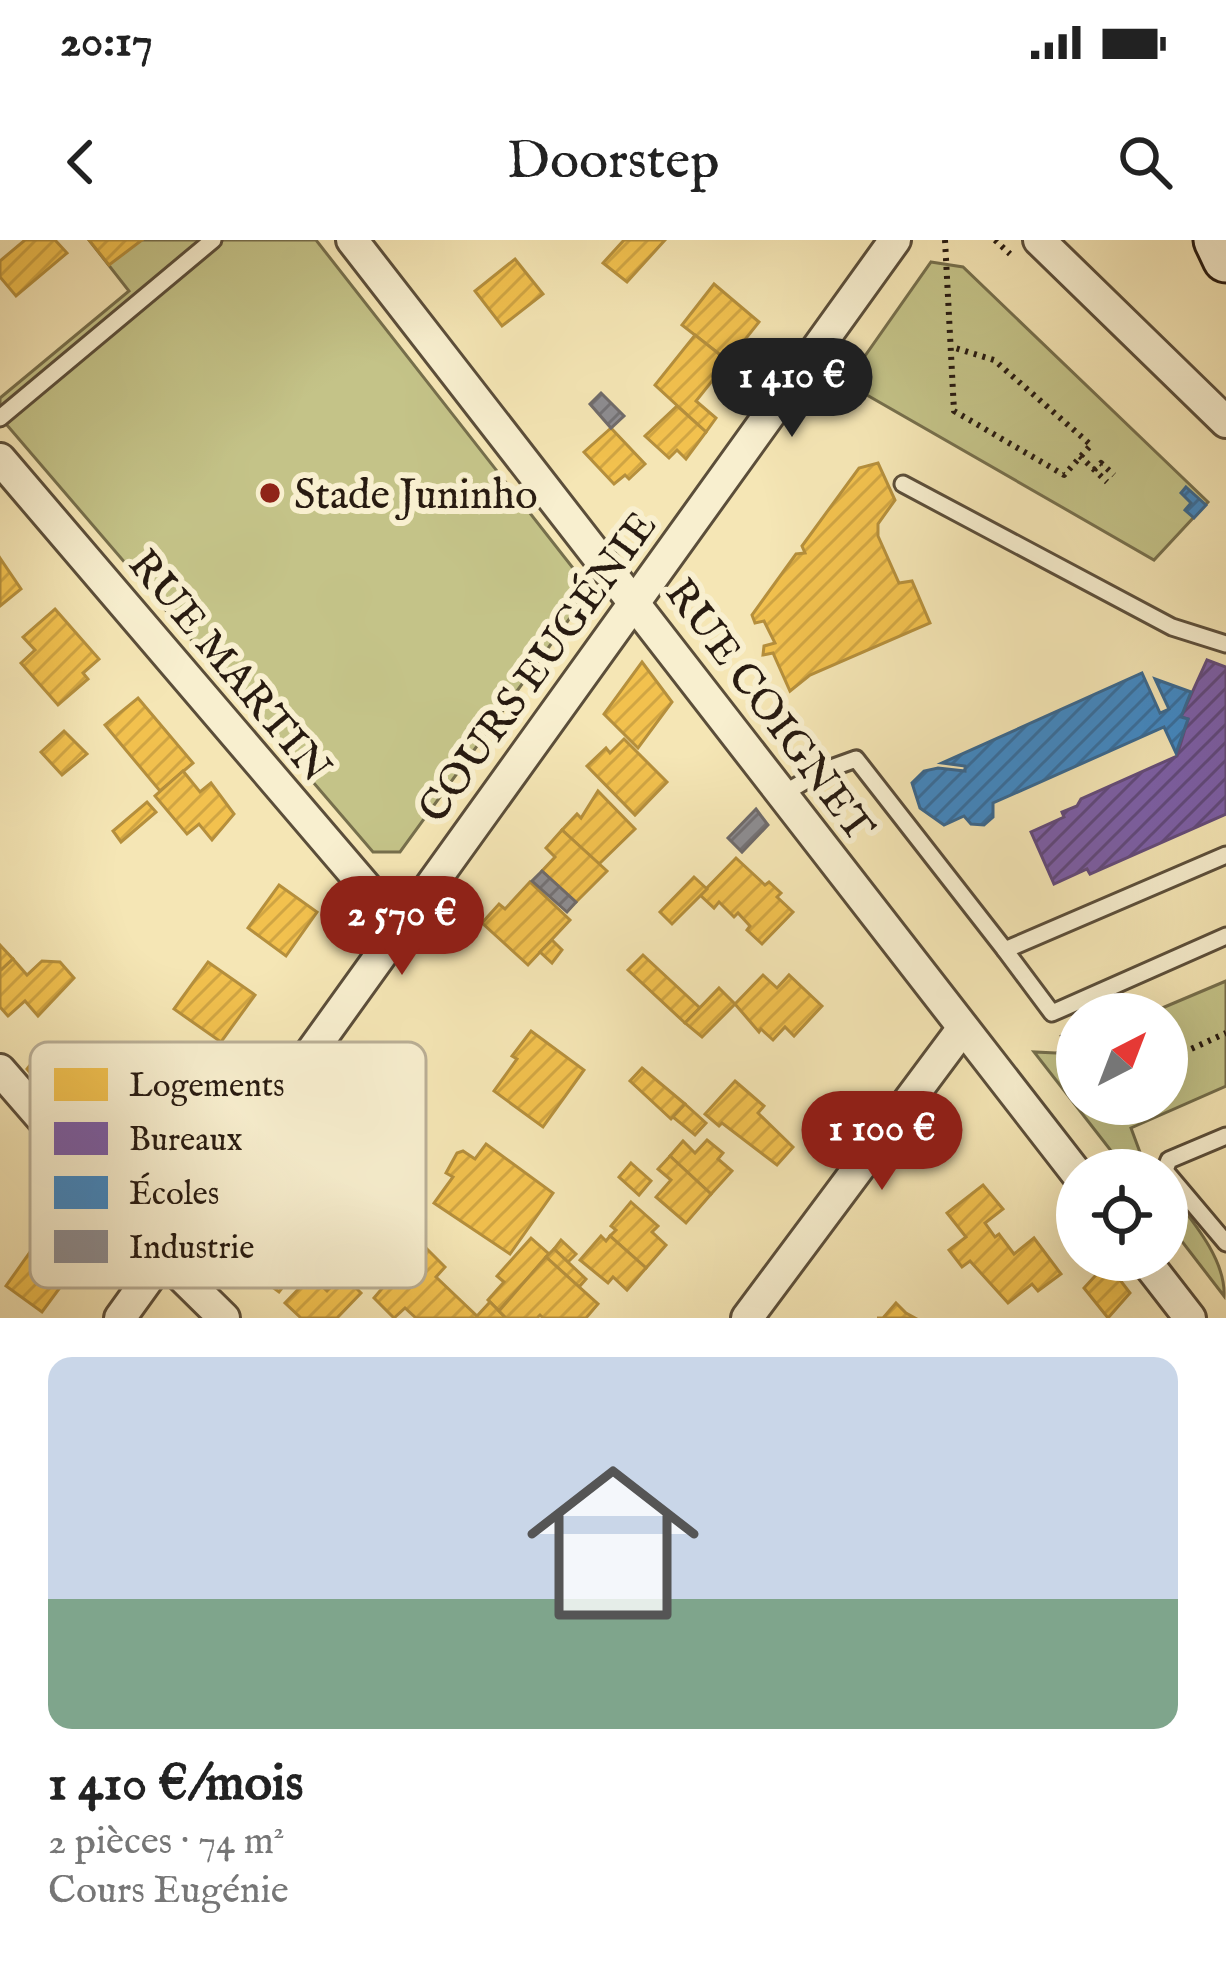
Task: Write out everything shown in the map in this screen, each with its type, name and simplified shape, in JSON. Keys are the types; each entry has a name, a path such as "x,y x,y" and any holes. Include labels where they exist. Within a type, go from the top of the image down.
{"main road":[{"path":"1217,240 1226,259"}],"street":[{"name":"RUE COIGNET","path":"352,240 1057,1149"},
{"name":"COURS EUGÉNIE","path":"317,1042 895,240"},
{"path":"1040,240 1226,422"},
{"name":"RUE MARTIN","path":"0,459 399,926"},
{"path":"747,1318 963,1028"},
{"path":"0,1070 30,1105"},
{"path":"1161,1281 1190,1318"},
{"name":"COURS EUGÉNIE","path":"120,1318 142,1288"},
{"path":"193,1288 224,1318"}],"lane":[{"path":"0,418 213,240"},
{"path":"904,484 1172,627 1226,644"},
{"path":"783,794 820,772 856,759 1052,1013 1226,936"},
{"path":"1005,950 1226,855"},
{"path":"1188,1152 1226,1136"},
{"path":"1188,1198 1226,1244"}],"path":[{"path":"945,240 954,411 1064,475 1091,445 994,360 952,347"},
{"path":"1080,456 1094,470 1101,463 1110,478"},
{"path":"1188,1050 1226,1033"}],"shaded area":[{"name":"Stade Juninho","path":"89,240 316,240 580,577 578,607 400,852 373,852 0,417 0,398 129,291"},
{"path":"931,262 963,267 1208,502 1154,560 846,383"},
{"path":"1226,981 1226,1086 1188,1103 1188,997"},
{"path":"1034,1052 1056,1053 1056,1080"},
{"path":"1091,1125 1138,1125 1131,1128 1139,1149 1110,1149"},
{"path":"1188,1216 1213,1253 1224,1296 1188,1249"}],"building: Logements":[{"path":"25,240 55,240 67,253 16,296 0,277 0,261"},
{"path":"89,240 142,240 109,265"},
{"path":"624,240 665,240 627,282 603,263"},
{"path":"515,259 543,294 502,326 475,291"},
{"path":"714,284 759,322 728,361 682,325"},
{"path":"695,335 728,361 696,401 716,418 706,432 655,385"},
{"path":"677,406 706,432 686,459 677,450 669,458 645,436"},
{"path":"611,428 645,464 629,479 625,475 614,484 584,452"},
{"path":"878,463 895,500 878,524 878,536 899,583 912,581 930,623 810,675 790,691 773,653 763,655 764,646 775,643 764,621 755,623 752,615 796,554 805,553 802,546 859,468"},
{"path":"0,558 21,589 0,606"},
{"path":"55,609 99,659 83,673 88,679 58,705 21,663 35,650 23,637"},
{"path":"642,662 672,702 638,748 604,714"},
{"path":"138,698 193,763 160,791 105,725"},
{"path":"64,731 87,754 62,775 41,752"},
{"path":"624,739 667,782 635,815 587,766"},
{"path":"183,771 200,792 211,783 234,814 212,840 199,824 187,834 155,796"},
{"path":"598,791 635,829 599,864 562,830 577,814 581,818"},
{"path":"147,802 156,812 121,842 113,831"},
{"path":"562,830 607,871 576,902 542,871 555,857 546,848"},
{"path":"736,858 781,893 777,897 793,912 762,944 738,913 734,917 719,902 714,908 700,895"},
{"path":"694,877 707,889 672,924 660,912"},
{"path":"530,882 570,920 528,965 482,923 499,904 505,909"},
{"path":"279,885 317,912 286,956 248,928"},
{"path":"552,940 562,950 552,963 540,952"},
{"path":"0,945 13,959 0,971"},
{"path":"643,955 700,1008 685,1023 628,970"},
{"path":"13,959 27,975 42,961 60,962 74,978 38,1016 25,1001 8,1016 0,1007 0,971"},
{"path":"208,962 255,995 221,1042 174,1009"},
{"path":"763,975 777,988 789,975 822,1006 794,1036 785,1027 773,1040 759,1032 735,1004"},
{"path":"719,988 735,1004 702,1037 685,1023"},
{"path":"531,1031 584,1070 543,1127 494,1091"},
{"path":"642,1068 685,1104 671,1119 630,1081"},
{"path":"735,1081 764,1106 758,1113 793,1147 777,1165 705,1114"},
{"path":"685,1104 706,1123 695,1135 673,1117"},
{"path":"707,1140 723,1153 718,1159 732,1171 711,1194 670,1156 683,1141 695,1153"},
{"path":"486,1144 553,1193 510,1254 434,1203 453,1177 446,1173 457,1153 463,1151 475,1159"},
{"path":"670,1156 711,1194 686,1223 656,1197 671,1180 658,1169"},
{"path":"631,1163 651,1181 639,1195 619,1177"},
{"path":"983,1185 1003,1209 985,1223 995,1237 999,1234 1014,1254 1034,1238 1056,1267 1056,1278 1038,1291 1032,1284 1008,1303 970,1261 962,1267 949,1250 966,1237 947,1213"},
{"path":"631,1202 658,1226 652,1232 666,1245 646,1268 610,1236 616,1230 611,1226"},
{"path":"601,1236 606,1241 610,1236 646,1268 627,1290 613,1277 608,1283 580,1260"},
{"path":"531,1238 549,1254 499,1311 488,1300 504,1282 497,1276"},
{"path":"561,1240 576,1254 568,1262 554,1249"},
{"path":"426,1248 445,1267 436,1277 477,1316 490,1302 506,1318 416,1318 405,1308 394,1318 374,1298 383,1288 426,1288"},
{"path":"554,1249 586,1279 579,1287 546,1257"},
{"path":"30,1252 30,1288 60,1288 42,1312 6,1286"},
{"path":"546,1257 598,1304 586,1318 506,1318 499,1311"},
{"path":"1090,1281 1121,1281 1130,1293 1108,1318 1084,1288"},
{"path":"299,1288 356,1288 361,1293 337,1318 301,1318 285,1303"},
{"path":"896,1303 915,1318 883,1318"}],"building: Bureaux":[{"path":"1207,660 1226,667 1226,814 1090,874 1087,869 1054,884 1031,832 1064,817 1062,812 1081,799 1177,756 1188,719 1181,717"}],"building: Écoles":[{"path":"1186,487 1206,505 1194,518 1185,510 1191,503 1181,493"},
{"path":"1142,673 1160,713 1169,709 1155,679 1191,692 1181,717 1188,719 1176,753 1164,727 993,803 993,817 984,825 971,824 964,816 944,825 920,808 912,783 924,771 965,771 965,766 942,763"}],"building: Industrie":[{"path":"601,393 624,416 611,428 590,404"},
{"path":"756,809 768,825 742,852 728,838"},
{"path":"542,871 576,902 567,912 532,881"}],"place":[{"name":"Stade Juninho","path":"270,493"}]}
